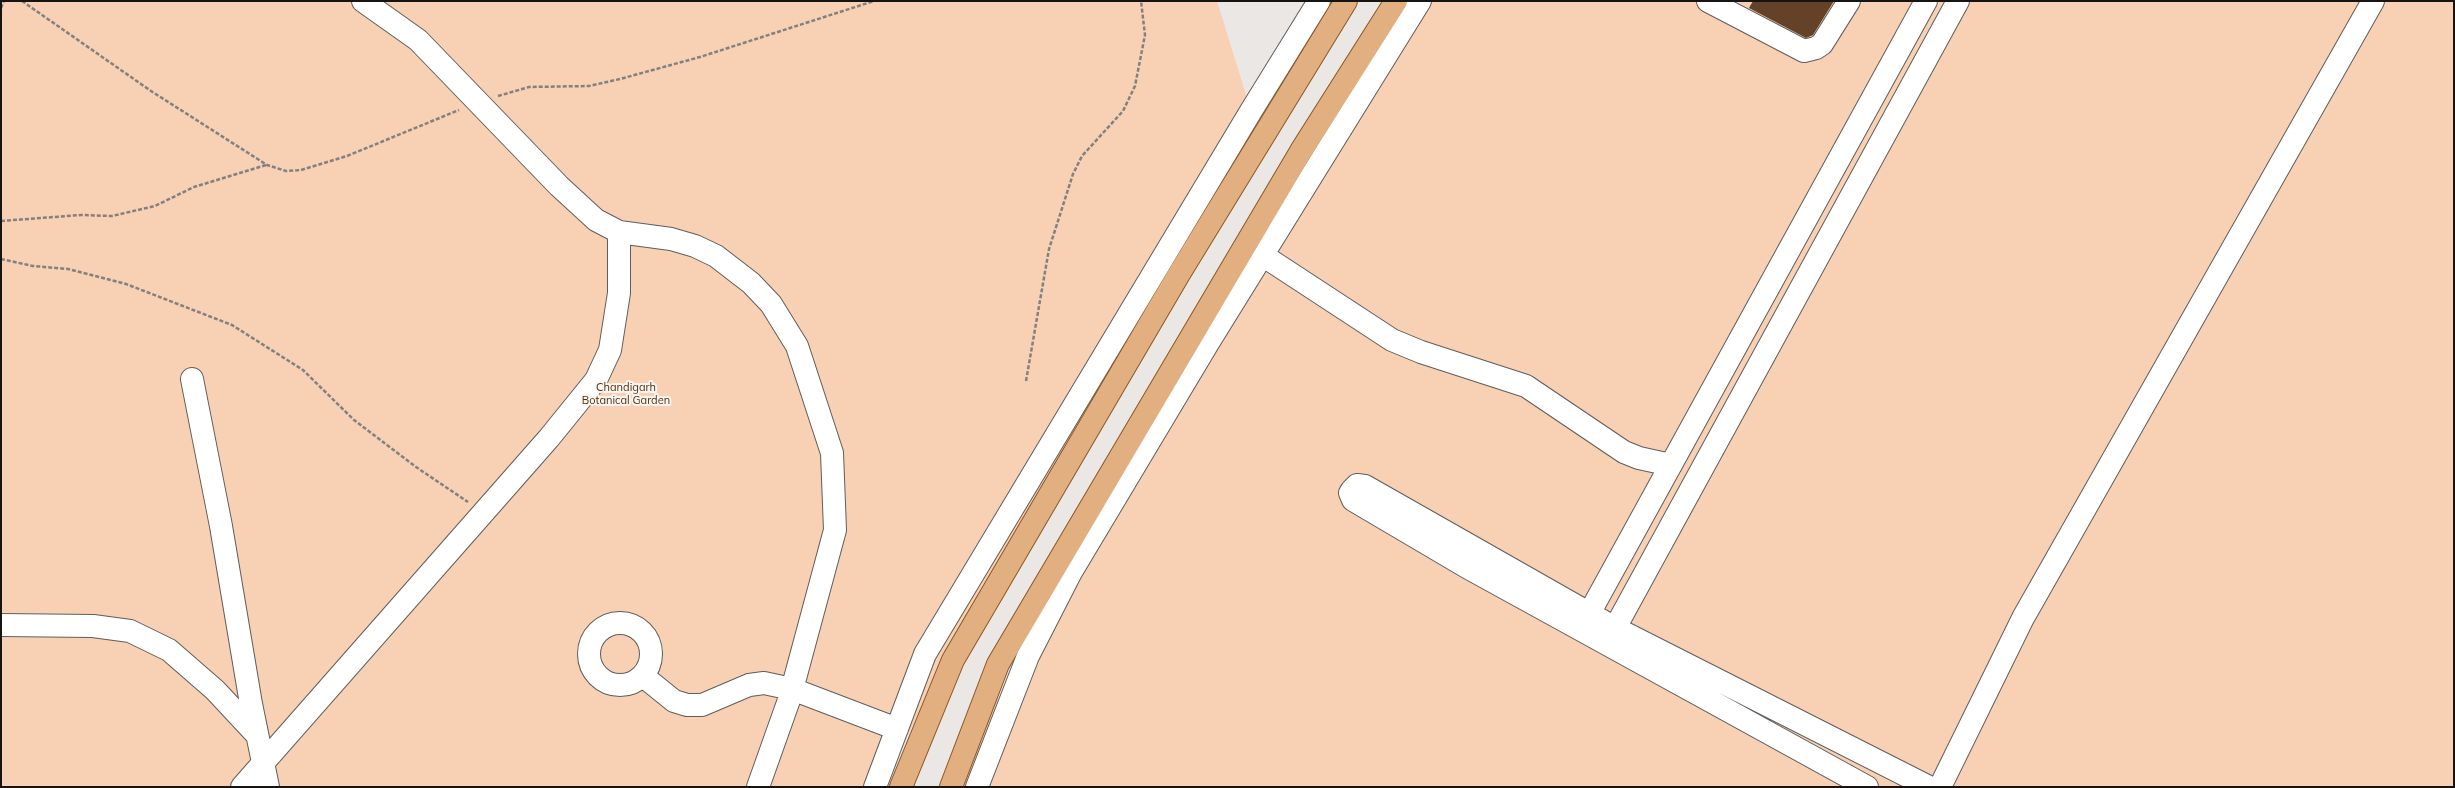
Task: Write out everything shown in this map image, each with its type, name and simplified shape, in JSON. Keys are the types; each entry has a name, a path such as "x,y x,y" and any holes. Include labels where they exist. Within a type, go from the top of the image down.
{"main road":[{"path":"901,787 953,660 1179,274 1346,1"},
{"path":"951,787 998,664 1254,250 1301,151 1396,1"}],"street":[{"path":"363,1 418,40 565,191 596,220 619,232 671,239 695,246 716,256 751,283 771,304 797,346 832,453 835,530 792,689 758,787"},
{"path":"875,787 925,654 1235,136 1319,1"},
{"path":"977,787 1028,656 1071,572 1254,250 1420,1"},
{"path":"1708,1 1804,51 1816,48 1822,44 1849,1"},
{"path":"1590,612 1926,1"},
{"path":"1615,628 1958,1"},
{"path":"1940,787 2023,618 2373,1"},
{"path":"242,787 484,513 549,438 596,380 611,343 619,293 619,232"},
{"path":"1254,250 1392,340 1427,354 1526,386 1624,452 1639,458 1671,465"},
{"path":"192,378 221,526 262,764 268,787"},
{"path":"1867,787 1465,566 1353,500 1350,494 1352,490 1357,485 1365,486 1590,612 1615,628 1919,784"},
{"path":"1,625 93,626 130,631 169,650 215,690 257,735"},
{"path":"643,676 674,700 687,705 702,705 749,685 764,683 792,689 897,729"}],"path":[{"path":"1,8 4,1"},
{"path":"22,1 151,90 267,165 286,171 301,170 347,156 478,102 529,88 589,86 620,79 700,57 874,1"},
{"path":"1026,381 1049,249 1073,174 1082,156 1123,111 1135,86 1145,35 1141,1"},
{"path":"1,221 81,215 112,216 155,206 194,187 267,165"},
{"path":"1,259 33,266 68,269 126,284 232,325 302,370 354,420 416,467 484,513"}],"green space":[{"name":"Chandigarh Botanical Garden","path":"1,1 1217,1 1251,111 879,787 1,787"},
{"path":"1433,1 2454,1 2454,787 949,787 971,742"}],"building":[{"path":"1753,1 1834,1 1813,35 1806,38 1749,8"}]}
